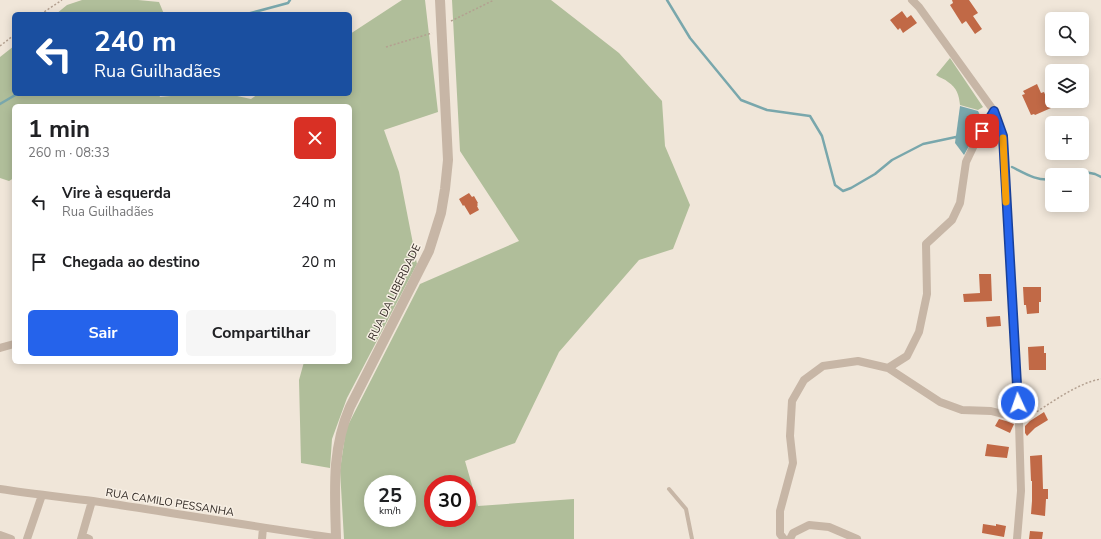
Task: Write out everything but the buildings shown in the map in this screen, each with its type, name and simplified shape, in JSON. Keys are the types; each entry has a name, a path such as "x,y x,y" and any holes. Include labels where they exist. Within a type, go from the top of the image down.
{"street":[{"name":"RUA DA LIBERDADE","path":"336,539 336,454 344,421 429,252 445,189 448,160 440,0"},
{"path":"912,0 919,7 994,111 1003,136 1021,491 1017,539"},
{"path":"888,368 907,356 918,332 927,294 926,244 952,220 960,203 966,162 976,141 994,111"},
{"path":"0,348 12,345"},
{"path":"784,539 780,534 780,511 793,463 790,436 792,401 804,380 823,366 858,361 888,368 940,402 962,410 990,411 1018,420"},
{"name":"RUA CAMILO PESSANHA","path":"0,489 42,496 92,501 336,539"},
{"path":"26,539 42,496"},
{"path":"84,538 92,501"},
{"path":"790,539 793,532 809,525 829,527 857,539"},
{"path":"262,539 263,528"},
{"path":"0,535 11,539"}],"lane":[{"path":"669,489 686,509 692,539"}],"path":[{"path":"44,12 62,0"},
{"path":"386,47 435,32 450,22 494,0"},
{"path":"0,46 12,37"},
{"path":"1018,420 1073,390 1101,379"}],"green space":[{"path":"82,0 138,0 159,2 163,12 58,12 67,5"},
{"path":"402,0 425,0 438,112 384,130 399,172 417,264 347,398 332,439 330,468 301,463 299,380 303,364 352,364 352,104 12,104 12,179 9,181 0,178 0,57 12,48 12,96 237,96 251,99 255,96 352,96 352,33"},
{"path":"452,0 551,0 619,53 662,101 665,146 690,205 673,249 639,260 559,352 515,443 465,461 469,475 424,475 424,527 476,527 476,499 478,506 574,499 574,539 344,539 340,470 346,429 420,284 519,241 460,151"},
{"path":"950,58 983,107 978,110 960,105 958,95 954,87 936,75"}],"water":[{"path":"960,106 978,111 981,117 980,126 964,155 955,143"}],"waterway":[{"path":"254,12 288,3 290,0"},
{"path":"667,0 690,38 741,100 767,110 810,116 822,136 835,185 843,191 875,174 892,160 923,144 957,138"},
{"path":"0,104 14,96"},
{"path":"1012,167 1036,178 1045,180"},
{"path":"1089,173 1101,177"}],"slow traffic":[{"path":"1003,138 1006,202"}],"route":[{"path":"982,131 994,111 1003,136 1018,403"}]}
